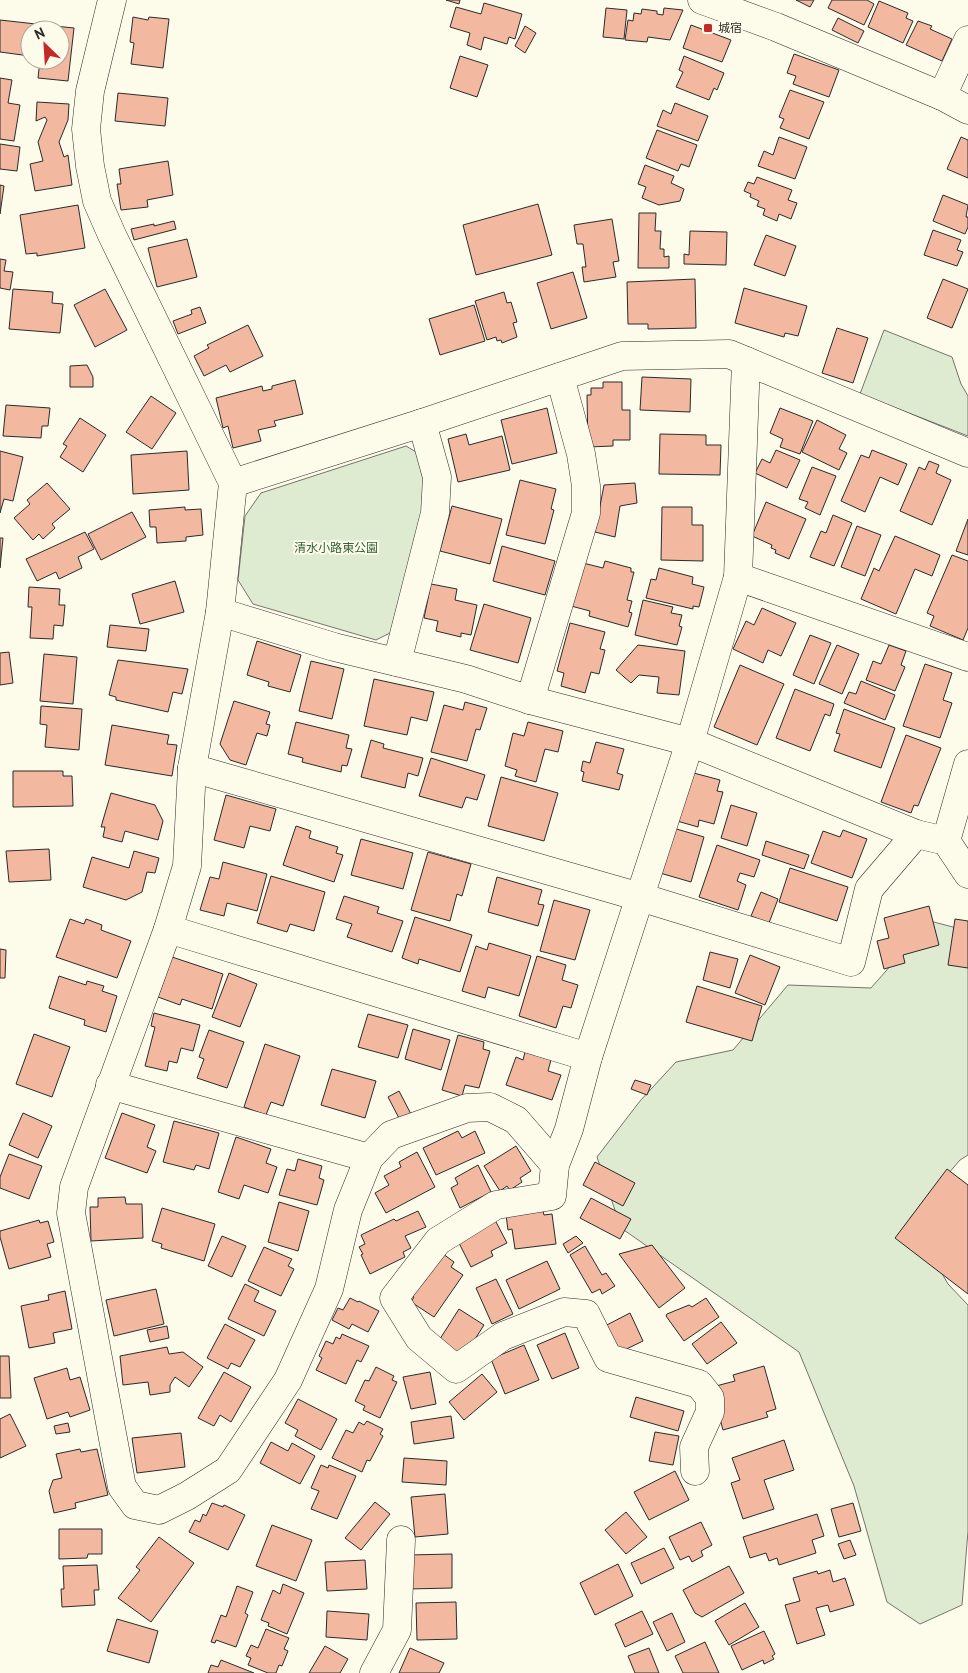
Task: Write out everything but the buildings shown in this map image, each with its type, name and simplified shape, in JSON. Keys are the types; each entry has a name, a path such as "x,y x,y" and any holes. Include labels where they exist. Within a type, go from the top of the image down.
{"street":[{"path":"112,0 90,91 86,129 90,166 97,201 233,483 220,612 192,768 186,866 168,929 74,1187 71,1212 122,1487 135,1505 159,1510 187,1496 228,1470 288,1380 330,1289 348,1210 369,1158 391,1135 466,1108 490,1107 516,1120 555,1165"},
{"path":"702,0 776,27 942,96 968,110"},
{"path":"942,96 968,40"},
{"path":"233,483 422,424 622,356 729,354 968,453"},
{"path":"695,1471 694,1446 710,1412 710,1398 699,1384 608,1358 586,1314 564,1312 503,1336 456,1369 419,1338 394,1298 438,1241 496,1205 552,1196 555,1165 569,1129 588,1057 690,742 738,577 746,361"},
{"path":"530,700 586,513 586,486 581,454 560,377"},
{"path":"397,662 435,513 437,477 422,424"},
{"path":"738,577 968,657"},
{"path":"220,612 334,647 466,679 530,700 690,742 916,834 946,841 968,874"},
{"path":"946,841 968,764"},
{"path":"192,768 640,897 852,962 869,889 916,834"},
{"path":"168,929 588,1057"},
{"path":"110,1085 369,1158"},
{"path":"374,1673 397,1630 401,1540"}],"green space":[{"path":"884,330 952,357 961,384 968,396 968,436 860,394"},
{"name":"清水小路東公園","path":"406,446 423,456 427,498 392,632 376,640 253,604 238,580 245,516 261,493"},
{"path":"930,921 968,931 968,1155 960,1160 910,1218 948,1284 968,1305 968,1531 962,1605 920,1624 887,1602 854,1486 799,1352 621,1228 597,1157 640,1101 676,1062 733,1050 788,985 871,988"}],"place":[{"name":"城宿","path":"708,28"}]}
